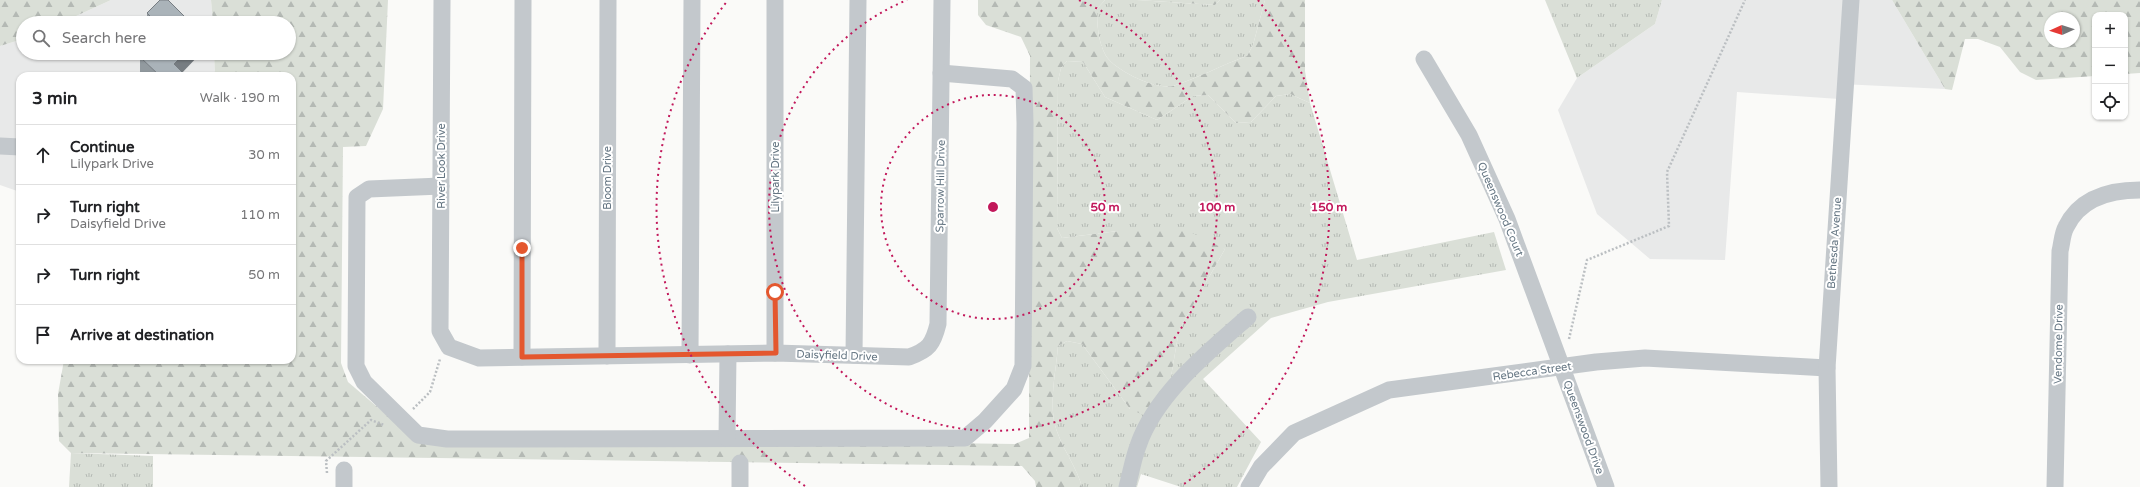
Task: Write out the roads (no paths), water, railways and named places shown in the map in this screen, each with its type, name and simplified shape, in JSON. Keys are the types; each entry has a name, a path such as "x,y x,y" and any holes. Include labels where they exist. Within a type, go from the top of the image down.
{"street":[{"name":"River Look Drive","path":"440,332 442,0"},
{"path":"522,357 523,0"},
{"name":"Bloom Drive","path":"607,356 608,0"},
{"path":"690,355 692,0"},
{"name":"Lilypark Drive","path":"775,0 776,353"},
{"path":"854,355 858,0"},
{"name":"Sparrow Hill Drive","path":"909,357 924,351 934,340 938,324 942,0"},
{"name":"Bethesda Avenue","path":"1829,487 1827,368 1851,0"},
{"name":"Queenswood Court","path":"1424,59 1469,136 1507,219 1562,366"},
{"path":"441,186 368,190 357,197 356,366 364,382 418,435 447,438 965,438 984,422 1014,389 1023,366 1024,88 1012,79 941,73"},
{"path":"0,146 16,147"},
{"name":"Vendome Drive","path":"2055,487 2060,251 2066,227 2080,207 2101,194 2124,190 2140,190"},
{"path":"1127,487 1138,445 1157,410 1194,365 1248,317"},
{"name":"Daisyfield Drive","path":"440,332 449,348 479,358 776,353 909,357"},
{"path":"727,438 728,354"},
{"name":"Rebecca Street","path":"1249,487 1261,468 1294,433 1389,390 1562,366 1645,358 1827,368"},
{"name":"Queenswood Drive","path":"1562,366 1606,487"},
{"path":"740,463 740,487"},
{"path":"344,470 344,487"}]}
